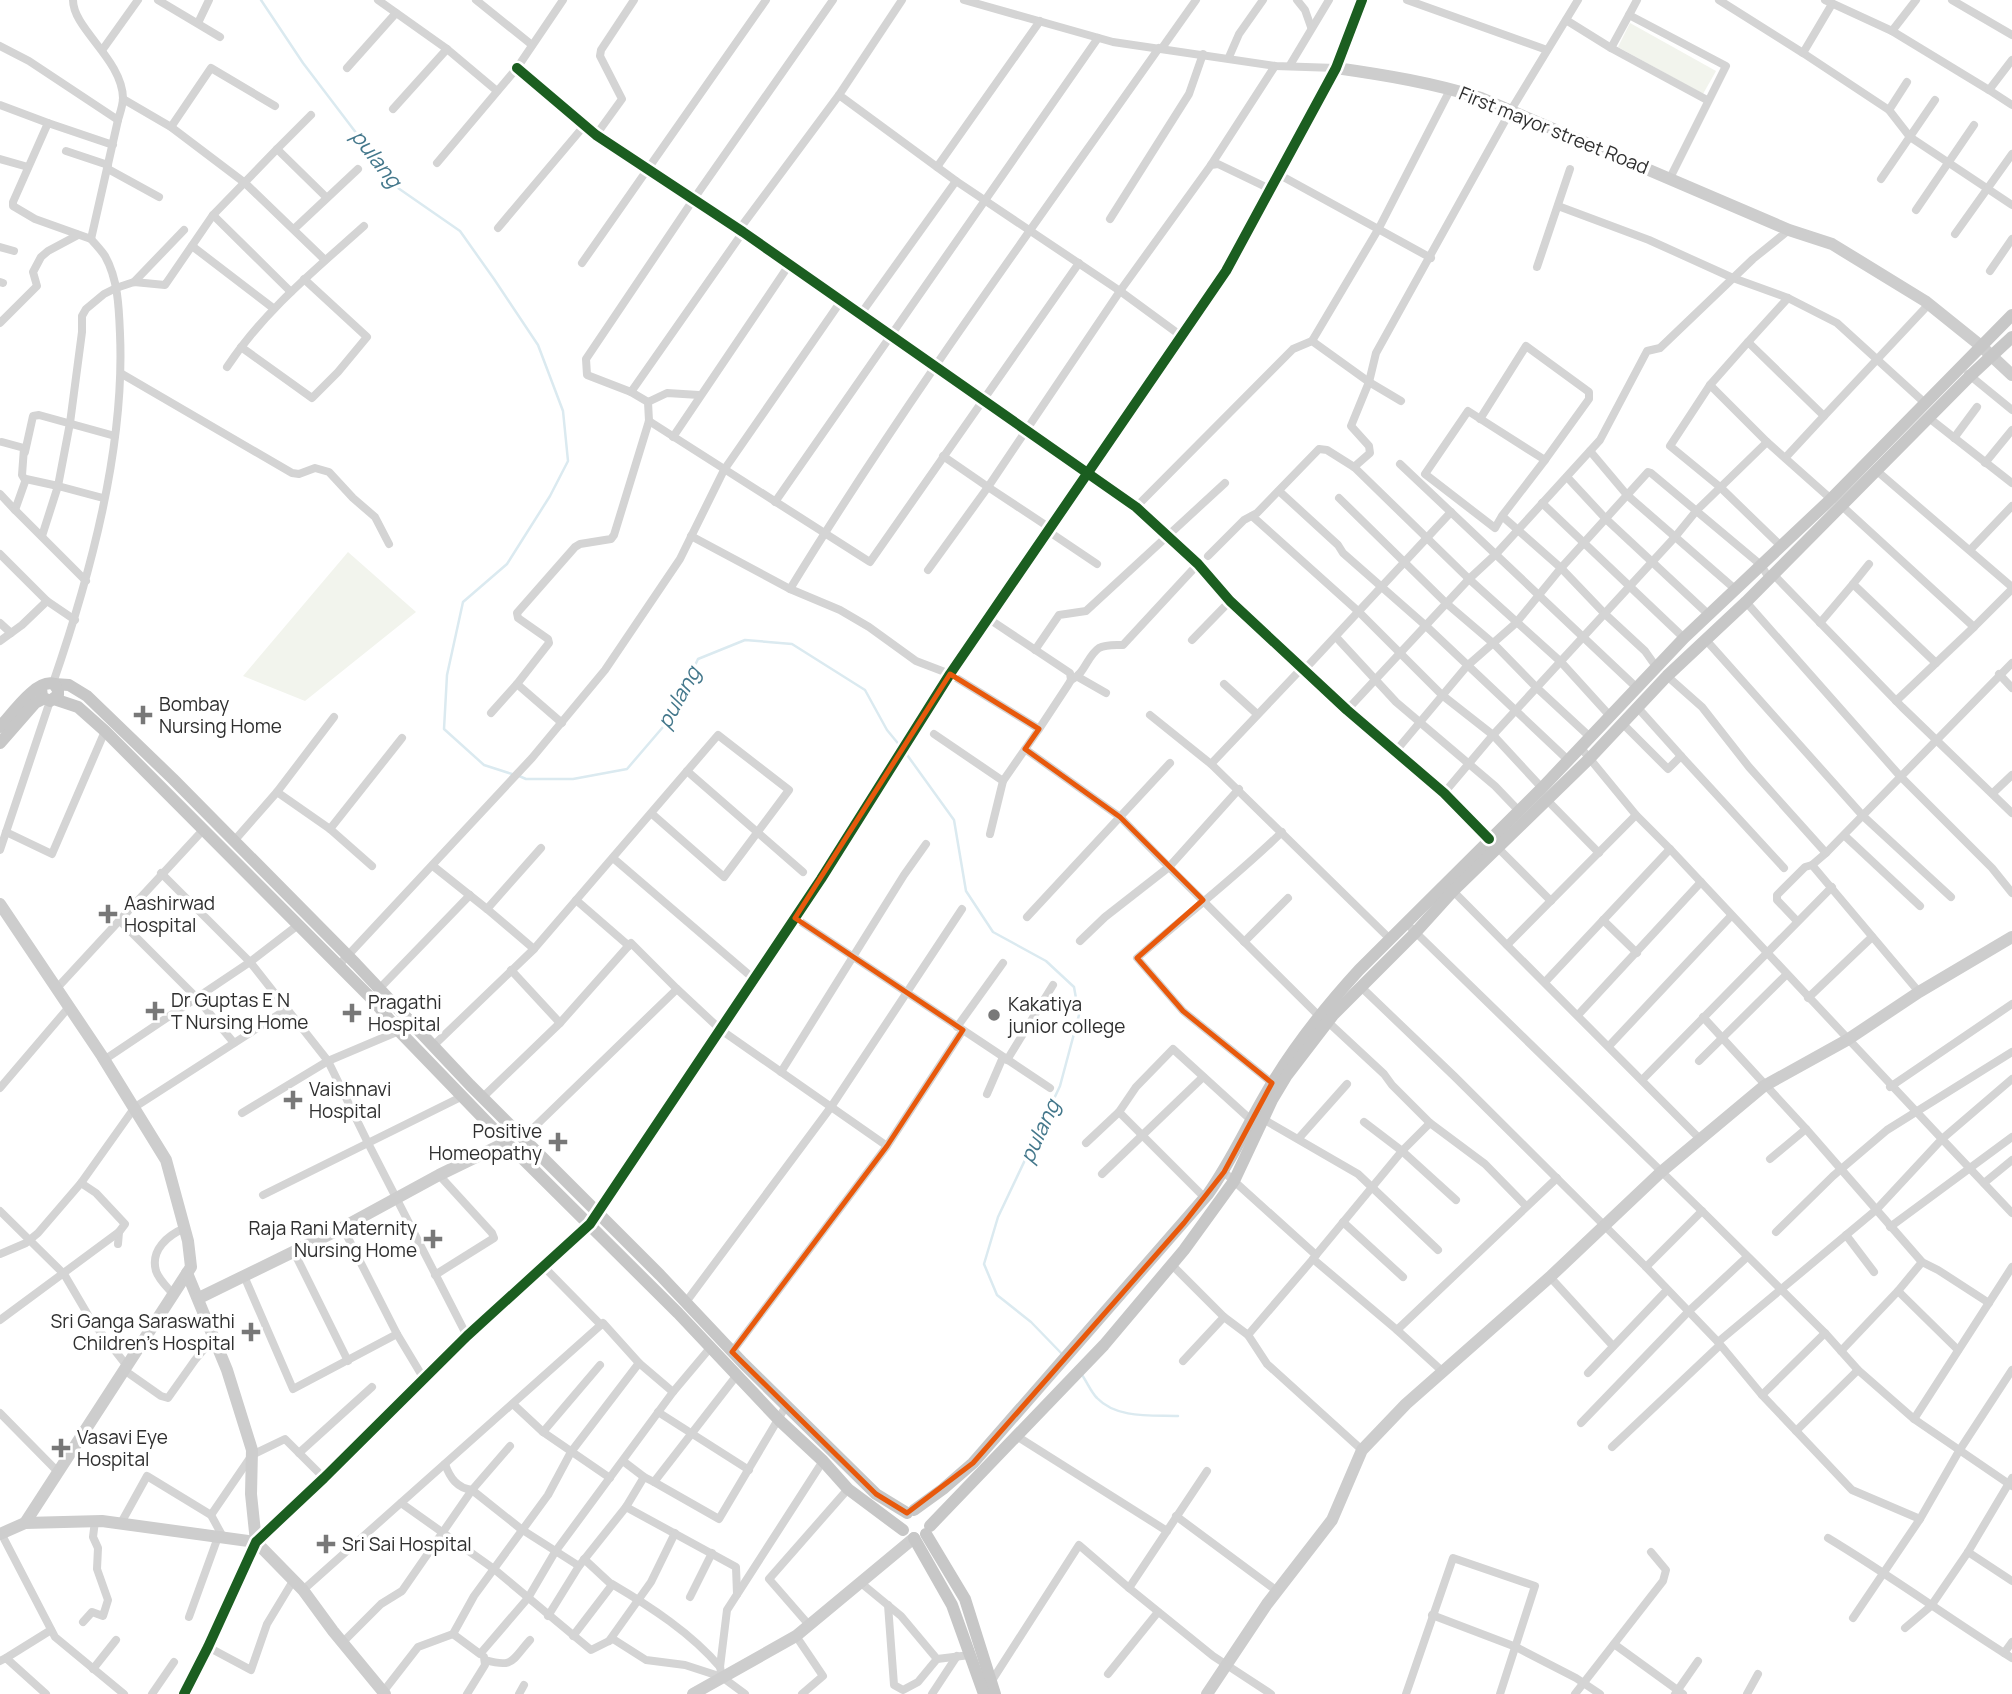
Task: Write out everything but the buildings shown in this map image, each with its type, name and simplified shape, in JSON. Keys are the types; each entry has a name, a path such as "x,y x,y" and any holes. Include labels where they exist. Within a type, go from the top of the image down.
{"main road":[{"path":"918,1532 1018,1437 1104,1345 1172,1265 1229,1177 1272,1083 1390,939 1493,844 1547,800 1590,758 1638,708 1684,638 1708,614 1781,547 1877,471 1929,418 1966,372 1981,346 2012,315"},
{"path":"1257,1119 1323,1019 1415,933 1493,844 1518,810 1581,748 1636,687 1706,640 1771,576 1926,404 1966,372 1992,356 2012,337"},
{"path":"0,743 35,703 49,692 69,685 87,696 348,956 523,1138 710,1348 779,1420 823,1461 848,1489 918,1532 952,1605 964,1655 984,1694"},
{"path":"0,727 32,692 49,692 78,707 204,829 373,1000 399,1031 507,1142 686,1302 876,1494 911,1511 926,1514 918,1532"},
{"path":"993,1688 964,1594 918,1532 902,1522 911,1511 943,1489 973,1463 1205,1198 1229,1177"}],"street":[{"path":"73,0 74,13 103,49 120,82 123,99 91,239"},
{"path":"103,49 138,0"},
{"path":"158,0 220,37"},
{"path":"198,23 209,0"},
{"path":"378,0 447,49 498,91"},
{"path":"476,0 533,45"},
{"path":"437,163 517,68 563,0"},
{"path":"596,135 622,99 601,61 601,50 634,0"},
{"path":"582,264 766,0"},
{"path":"648,402 587,374 586,359 833,0"},
{"path":"631,392 740,231 839,95 902,0"},
{"name":"First mayor street Road","path":"964,0 1098,38 1275,66 1336,68 1392,76 1451,89 1511,110 1789,230 1832,244 1929,304 2012,374"},
{"path":"790,589 936,368 1196,0"},
{"path":"1229,57 1239,34 1263,0"},
{"path":"1297,0 1305,10 1311,27"},
{"path":"1290,65 1329,0"},
{"path":"185,1694 256,1542 467,1336 594,1219 795,918 949,678 1226,271 1336,68 1362,0"},
{"path":"1406,0 1426,3 1547,50"},
{"path":"1354,467 1370,453 1369,446 1351,426 1369,382 1376,353 1511,110 1577,0"},
{"path":"1611,48 1637,0"},
{"path":"1719,0 1889,110 1910,137 2012,205"},
{"path":"1892,32 1916,0"},
{"path":"1952,0 2012,36"},
{"path":"1803,53 1834,3 1892,32 2012,105"},
{"path":"347,68 396,13"},
{"path":"1629,15 1726,66 1670,178"},
{"path":"1566,20 1611,48 1707,100"},
{"path":"937,167 1040,21"},
{"path":"775,502 1098,38"},
{"path":"0,46 29,61 118,120"},
{"path":"393,109 447,49"},
{"path":"1110,219 1189,94 1203,54"},
{"path":"1989,90 2012,60"},
{"path":"928,570 1120,291 1211,165 1275,66"},
{"path":"171,127 211,68 275,106"},
{"path":"517,68 596,135 740,231 1136,507 1198,564 1230,601 1347,710 1444,793 1551,901"},
{"path":"1889,110 1907,82"},
{"path":"1136,507 1286,355 1312,341 1379,228 1451,89"},
{"path":"839,95 956,181 1120,291 1180,335"},
{"path":"123,99 171,127 245,183 325,260"},
{"path":"1881,179 1936,100"},
{"path":"0,105 113,145"},
{"path":"41,536 58,486 82,332 82,316 86,309 104,294 134,282 165,285 212,215 311,115"},
{"path":"0,850 86,581 115,436 122,374 119,303 105,256 91,239 35,219 13,206 48,123"},
{"path":"1916,210 1974,125"},
{"path":"498,228 584,126"},
{"path":"277,149 326,197"},
{"path":"66,151 108,167 159,197"},
{"path":"1955,234 2012,154"},
{"path":"0,159 28,167"},
{"path":"1211,165 1218,164 1270,189"},
{"path":"293,229 358,169"},
{"path":"1537,267 1570,169"},
{"path":"1278,174 1431,257"},
{"path":"860,314 956,181"},
{"path":"1558,206 1649,240 1732,278 1788,298 1837,323 1926,404"},
{"path":"212,215 290,292"},
{"path":"227,367 273,308 364,226"},
{"path":"134,282 184,230"},
{"path":"1347,710 1446,603 1518,531 1600,440 1647,351 1660,348 1732,278 1789,230"},
{"path":"0,323 37,286 33,272 41,257 78,235"},
{"path":"1990,271 2012,239"},
{"path":"192,246 273,308"},
{"path":"0,247 14,251"},
{"path":"649,421 870,562 1079,263"},
{"path":"673,437 789,265"},
{"path":"241,347 312,398 338,372 367,337 304,279"},
{"path":"1781,547 1720,487 1670,446 1710,385 1788,298"},
{"path":"338,966 562,723 605,670 680,559 724,470 841,301"},
{"path":"1786,457 1929,304"},
{"path":"1312,341 1369,382 1401,401"},
{"path":"1748,342 1824,416"},
{"path":"1480,419 1526,346 1589,392 1589,399 1545,460 1494,528 1425,474 1468,411 1480,419 1545,460"},
{"path":"1966,372 2012,410"},
{"path":"122,374 292,473 299,474 316,468 329,472 375,517 389,544"},
{"path":"1710,385 1767,442 1974,627"},
{"path":"648,402 667,393 699,395"},
{"path":"491,713 549,643 548,639 518,618 517,613 575,547 611,539 614,535 649,421 648,402"},
{"path":"1954,438 1977,407"},
{"path":"15,510 25,480 25,452 33,416 39,415 115,436"},
{"path":"1929,418 2012,483"},
{"path":"1985,463 2012,430"},
{"path":"2,442 21,447 25,452"},
{"path":"1444,793 1493,735 1631,586 1697,510 1767,442"},
{"path":"1208,556 1244,520 1279,491 1319,449 1327,450 1354,467 1469,579 1561,663 1610,716"},
{"path":"1590,451 1627,495 1735,589"},
{"path":"943,456 1097,564"},
{"path":"1400,464 1636,687"},
{"path":"1877,471 2012,588 1896,701"},
{"path":"1395,752 1467,666 1516,623 1560,568 1649,472 1761,565 2012,813"},
{"path":"1567,477 1606,519 1708,614"},
{"path":"25,480 103,498"},
{"path":"1035,650 1059,615 1086,611 1225,484"},
{"path":"1279,491 1568,760"},
{"path":"0,494 86,581"},
{"path":"1339,498 1446,603 1494,644 1590,737"},
{"path":"1542,503 1684,638"},
{"path":"1970,550 2012,506"},
{"path":"1211,764 1336,637 1451,512"},
{"path":"1252,516 1401,651 1443,695 1493,735 1542,788"},
{"path":"1502,516 1560,568 1645,651 1662,672 1702,707 1749,767 1826,853"},
{"path":"691,536 790,589 840,610 916,661 1039,729"},
{"path":"0,554 47,601 75,620"},
{"path":"990,834 1003,781 1074,678 1097,649 1123,645 1198,564"},
{"path":"1820,623 1869,564"},
{"path":"1853,584 1936,663"},
{"path":"0,641 47,601"},
{"path":"1192,640 1230,601"},
{"path":"1746,602 1900,776 1992,868 2012,893"},
{"path":"989,619 1074,678 1106,693"},
{"path":"0,622 11,633"},
{"path":"1336,637 1419,722 1495,786 1518,810"},
{"path":"1706,640 1863,816 1951,897"},
{"path":"1797,921 1777,900 1777,895 1805,867 1812,865 1845,836 1900,776 2012,663"},
{"path":"1999,674 2012,688"},
{"path":"517,684 562,723"},
{"path":"1224,684 1258,714"},
{"path":"1638,708 1784,868"},
{"path":"1150,715 1239,789 1390,939"},
{"path":"234,841 277,792 334,718"},
{"path":"1623,724 1668,769 1681,756"},
{"path":"6,832 52,854 105,731"},
{"path":"934,734 1003,781"},
{"path":"433,1046 534,949 718,735 789,790 724,877 651,813"},
{"path":"330,829 402,738"},
{"path":"1581,748 1636,815 1890,1087 1972,1168 2012,1213"},
{"path":"1025,749 1120,817 1323,1019 1384,1074 1430,1123 1485,1164 1526,1206"},
{"path":"1027,917 1170,763"},
{"path":"687,771 803,872"},
{"path":"1993,793 2012,775"},
{"path":"1080,941 1105,917 1168,867 1239,789"},
{"path":"277,792 330,829 372,866"},
{"path":"1547,800 1599,853"},
{"path":"1507,945 1636,815"},
{"path":"57,988 204,829"},
{"path":"1272,1083 1183,1011 1138,958 1203,900 1243,870 1282,832"},
{"path":"1845,836 1920,906"},
{"path":"781,1072 926,844"},
{"path":"487,909 541,848"},
{"path":"1545,982 1670,849"},
{"path":"613,858 754,979"},
{"path":"1812,865 1919,992"},
{"path":"433,866 534,949"},
{"path":"161,873 250,962 328,1061 467,1336"},
{"path":"1578,1015 1701,882"},
{"path":"1643,1079 1832,887"},
{"path":"1453,891 1700,1139"},
{"path":"379,989 470,895"},
{"path":"1244,942 1288,898"},
{"path":"576,900 628,946"},
{"path":"0,904 135,1107 166,1160 185,1228 191,1267 25,1523"},
{"path":"686,1302 831,1107 962,909"},
{"path":"1609,1046 1731,916"},
{"path":"795,918 1051,1088"},
{"path":"119,920 197,997 234,1043"},
{"path":"1603,920 1637,953"},
{"path":"1406,923 1702,1211 1825,1333 1858,1370 1914,1419 1959,1451 2011,1482 1931,1606 1905,1628"},
{"path":"104,1060 250,962 298,925"},
{"path":"1808,998 1872,937"},
{"path":"1207,1694 1277,1591 1332,1520 1362,1450 1442,1371 1550,1276 1661,1172 1764,1086 1847,1040 1919,992 2012,937"},
{"path":"482,1097 560,1023 631,943 721,1030 887,1146"},
{"path":"733,1352 887,1146 1003,963"},
{"path":"511,970 560,1023"},
{"path":"1699,1061 1786,975"},
{"path":"987,1094 1005,1058 1053,985"},
{"path":"1360,986 1689,1311 1762,1395 1852,1490 1920,1519"},
{"path":"523,1138 677,989"},
{"path":"1890,1087 2012,1004"},
{"path":"0,1088 69,1007"},
{"path":"0,1255 38,1233 81,1183 135,1107 286,1009"},
{"path":"1703,1017 1806,1129 1922,1262 1989,1303"},
{"path":"242,1113 328,1061 399,1031"},
{"path":"1086,1143 1119,1112 1136,1087 1173,1049 1203,1077 1257,1119 1299,1138 1358,1174 1438,1250"},
{"path":"1776,1232 1887,1130 2012,1052"},
{"path":"1102,1174 1203,1077"},
{"path":"1612,1447 1719,1344 1876,1210 1942,1139 2012,1079"},
{"path":"1299,1138 1347,1084"},
{"path":"264,1195 463,1096"},
{"path":"1119,1112 1205,1198"},
{"path":"1364,1122 1402,1151 1456,1200"},
{"path":"1248,1335 1402,1151 1430,1123"},
{"path":"1770,1159 1806,1129"},
{"path":"1890,1227 2012,1137"},
{"path":"199,1298 343,1228 395,1198 507,1142"},
{"path":"1984,1183 2012,1160"},
{"path":"435,1275 494,1238 439,1175"},
{"path":"1229,1177 1442,1371"},
{"path":"1397,1330 1557,1178"},
{"path":"0,1320 64,1274 125,1224 96,1193 81,1183"},
{"path":"0,1211 64,1274 91,1320 125,1368 161,1396 168,1398 214,1337"},
{"path":"1646,1267 1702,1211"},
{"path":"1343,1222 1403,1277"},
{"path":"173,1294 156,1270 157,1256 166,1238 185,1228"},
{"path":"343,1228 397,1334 424,1379"},
{"path":"118,1244 119,1231"},
{"path":"1846,1235 1874,1272"},
{"path":"294,1252 348,1361"},
{"path":"1581,1423 1689,1311 1747,1257"},
{"path":"1842,1351 1922,1262"},
{"path":"1172,1265 1224,1317 1248,1335 1267,1364 1362,1450"},
{"path":"543,1266 601,1325 603,1323 639,1363 673,1392"},
{"path":"1914,1419 2012,1267"},
{"path":"187,1273 227,1370 252,1455 251,1494 256,1542"},
{"path":"244,1276 293,1389 397,1334"},
{"path":"1550,1276 1613,1346"},
{"path":"1588,1373 1667,1290"},
{"path":"1898,1291 1958,1350"},
{"path":"1184,1361 1224,1317"},
{"path":"208,1647 251,1670 267,1624 298,1585 401,1503 601,1325"},
{"path":"1762,1395 1825,1333"},
{"path":"483,1656 528,1598 555,1552 658,1412 710,1348"},
{"path":"124,1694 55,1637 0,1534 25,1523 95,1521 256,1542 298,1585 384,1693 418,1647 453,1634 474,1596 548,1495 571,1452 639,1363"},
{"path":"543,1432 600,1365"},
{"path":"1796,1432 1858,1370"},
{"path":"1853,1618 1920,1519 1959,1451 2012,1370"},
{"path":"653,1482 737,1375"},
{"path":"299,1453 372,1387"},
{"path":"513,1404 543,1432 610,1478"},
{"path":"623,1461 644,1477 719,1519 786,1406"},
{"path":"658,1412 749,1470"},
{"path":"0,1413 58,1472"},
{"path":"1018,1437 1167,1531"},
{"path":"211,1515 252,1455 285,1439 324,1478"},
{"path":"342,1643 381,1604 402,1591 472,1490 510,1446"},
{"path":"721,1672 727,1611 823,1461"},
{"path":"446,1464 449,1475 462,1488 472,1490 555,1552 582,1562 703,1647 721,1672 745,1694"},
{"path":"1129,1587 1207,1471"},
{"path":"121,1523 147,1476 211,1515 221,1537 189,1617"},
{"path":"548,1616 582,1562 626,1507 644,1477"},
{"path":"809,1625 769,1579 848,1489"},
{"path":"401,1503 494,1569 591,1650 614,1639 646,1660 721,1672"},
{"path":"626,1507 736,1567 737,1594"},
{"path":"1175,1516 1277,1591"},
{"path":"83,1622 92,1612 103,1616 108,1600 97,1569 98,1548 93,1537 95,1521"},
{"path":"694,1694 721,1672 796,1636 918,1532"},
{"path":"609,1641 657,1572 675,1534"},
{"path":"1828,1538 2008,1656 2012,1642"},
{"path":"993,1688 1079,1545 1158,1612 1226,1664 1271,1694"},
{"path":"1575,1694 1664,1581 1666,1570 1651,1552"},
{"path":"1968,1552 2012,1581"},
{"path":"690,1597 712,1553"},
{"path":"1406,1694 1453,1558 1535,1586 1500,1694"},
{"path":"861,1583 901,1616 937,1659"},
{"path":"573,1636 612,1584"},
{"path":"888,1605 894,1685 888,1694"},
{"path":"1108,1674 1158,1612"},
{"path":"1432,1615 1516,1647 1600,1694"},
{"path":"46,1694 3,1659 51,1630"},
{"path":"453,1634 483,1656 502,1665 508,1664 530,1640"},
{"path":"796,1636 823,1676 802,1694"},
{"path":"93,1669 116,1640"},
{"path":"1614,1644 1678,1693 1698,1661"},
{"path":"894,1685 902,1690 918,1682 937,1659 964,1655"},
{"path":"932,1694 964,1655"},
{"path":"467,1694 485,1665 483,1656"},
{"path":"152,1694 174,1662"},
{"path":"1747,1694 1758,1674"},
{"path":"520,1694 524,1685"}],"highlighted area":[{"path":"950,674 1039,729 1025,749 1120,817 1203,900 1137,958 1183,1011 1272,1083 1224,1172 1184,1223 973,1463 907,1513 876,1494 732,1352 887,1146 963,1030 795,918"}],"shaded area":[{"path":"1630,23 1716,71 1703,94 1618,47"},
{"path":"348,552 416,612 305,701 243,676"}],"waterway":[{"name":"pulang","path":"261,0 303,63 398,188 460,231 538,345 563,411 568,461 550,496 507,564 463,602 447,675 444,729 484,765 512,774"},
{"name":"pulang","path":"519,776 526,779 573,779 627,769 669,720 698,659 745,640 792,644 865,690 887,730 901,747"},
{"name":"pulang","path":"905,752 954,820 966,891 993,932 1046,961 1074,987 1079,1015 1060,1086 998,1217 984,1264 997,1295 1031,1322 1063,1355"},
{"name":"pulang","path":"1082,1375 1097,1398 1114,1410 1178,1416"}],"cycle path":[{"path":"184,1694 256,1542 467,1336 590,1224 821,879 950,674 1226,271 1336,68 1362,0"},
{"path":"517,68 596,135 743,232 1136,507 1198,564 1230,601 1347,710 1444,793 1489,839"}],"place":[{"name":"Bombay Nursing Home","path":"143,715"},
{"name":"Aashirwad Hospital","path":"108,914"},
{"name":"Dr Guptas E N T Nursing Home","path":"155,1011"},
{"name":"Pragathi Hospital","path":"352,1013"},
{"name":"Kakatiya junior college","path":"994,1015"},
{"name":"Vaishnavi Hospital","path":"293,1100"},
{"name":"Positive Homeopathy","path":"558,1142"},
{"name":"Raja Rani Maternity Nursing Home","path":"433,1239"},
{"name":"Sri Ganga Saraswathi Children's Hospital","path":"251,1332"},
{"name":"Vasavi Eye Hospital","path":"61,1448"},
{"name":"Sri Sai Hospital","path":"326,1544"}]}
